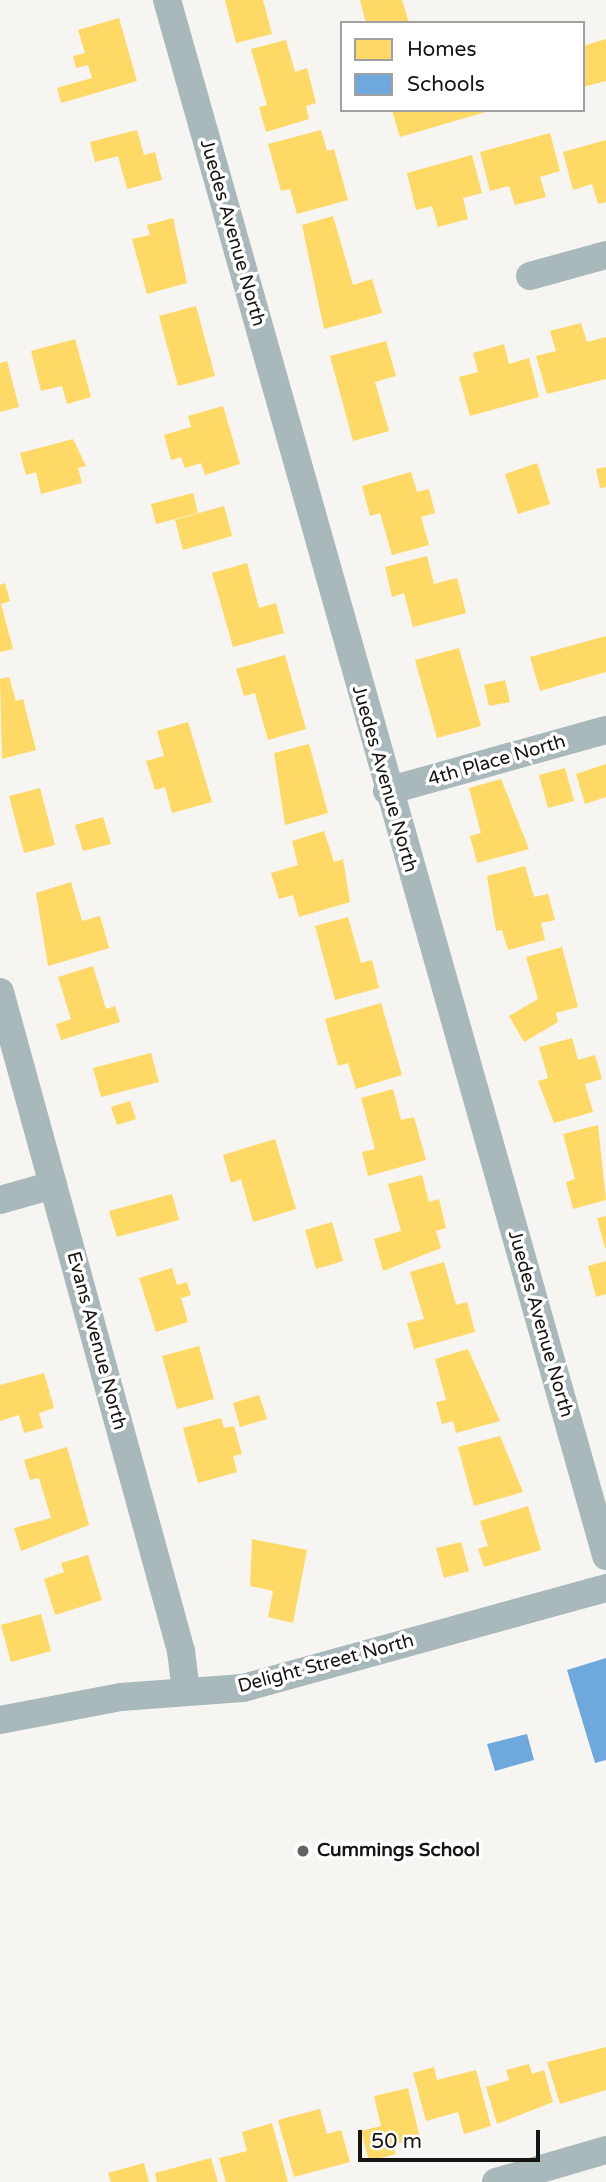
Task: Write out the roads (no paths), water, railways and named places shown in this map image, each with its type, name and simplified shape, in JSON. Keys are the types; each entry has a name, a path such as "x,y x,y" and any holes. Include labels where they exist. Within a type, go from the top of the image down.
{"street":[{"name":"Juedes Avenue North","path":"167,0 387,791 606,1556"},
{"path":"530,276 606,255"},
{"name":"4th Place North","path":"387,791 606,730"},
{"name":"Evans Avenue North","path":"0,992 178,1638 186,1692"},
{"path":"0,1200 53,1185"},
{"name":"Delight Street North","path":"0,1720 186,1692 243,1688 606,1588"},
{"path":"496,2182 606,2150"}],"place":[{"name":"Cummings School","path":"303,1851"}]}
